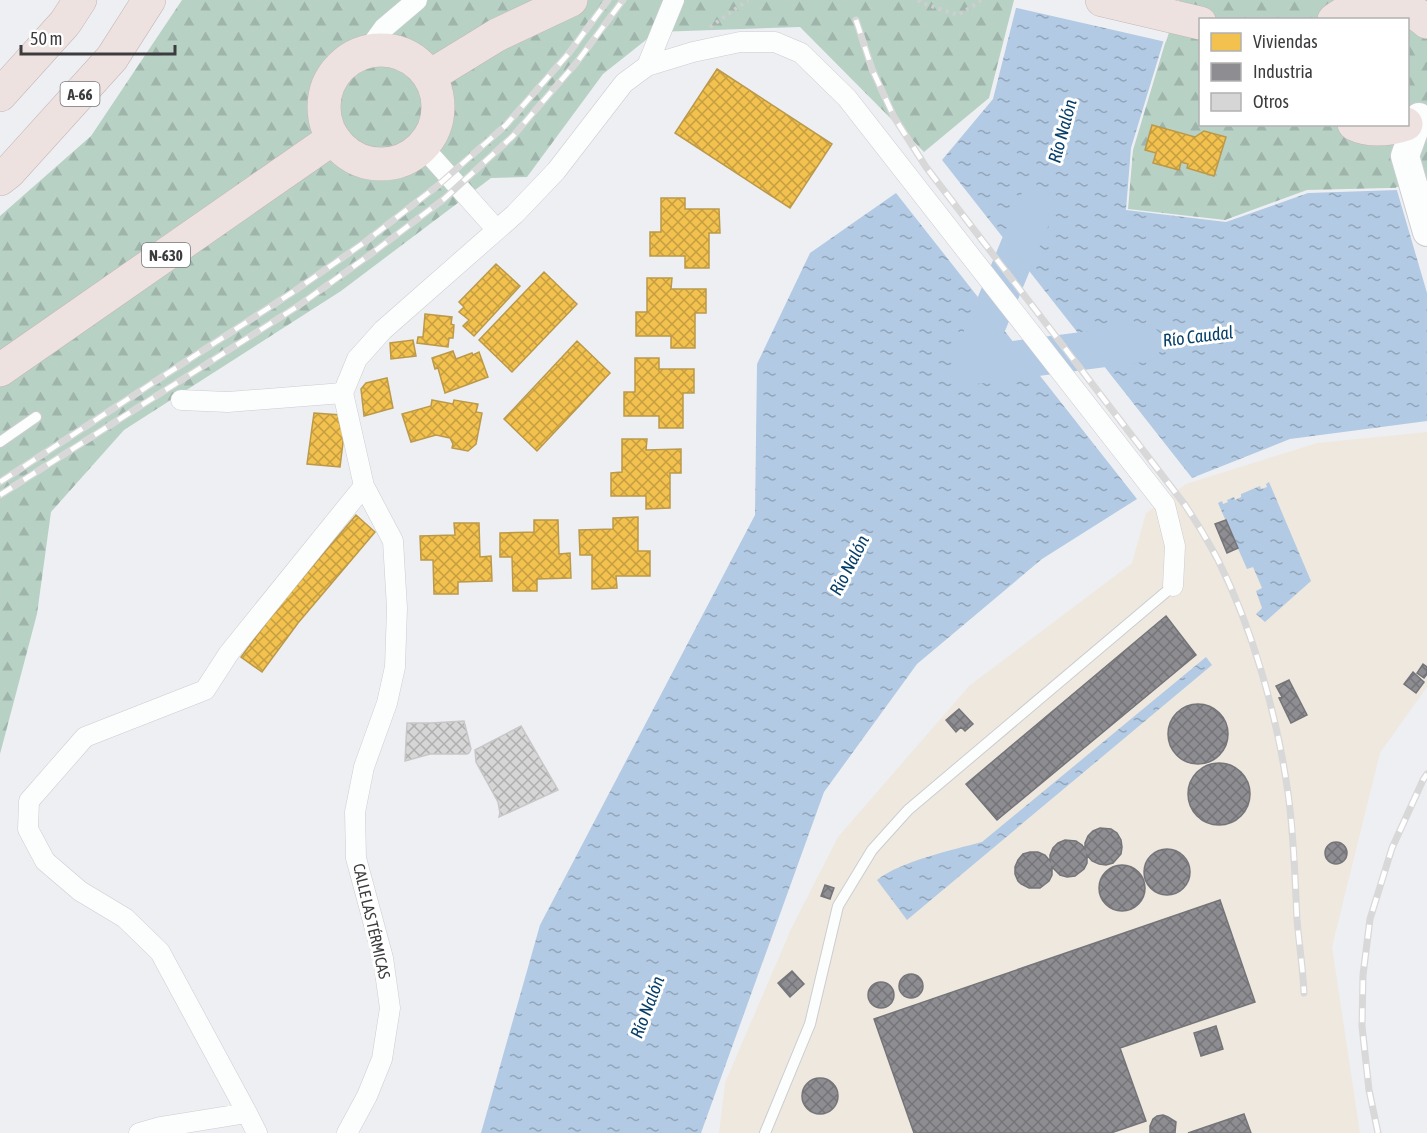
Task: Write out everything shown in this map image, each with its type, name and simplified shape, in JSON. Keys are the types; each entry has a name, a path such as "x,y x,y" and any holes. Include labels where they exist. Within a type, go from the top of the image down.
{"highway":[{"path":"0,95 65,22 80,0"},
{"name":"A-66","path":"0,179 9,172 112,58 149,0"},
{"path":"430,76 497,35 571,0"},
{"path":"1101,0 1199,23"},
{"path":"1336,12 1368,2 1407,7"},
{"path":"368,50 392,50 414,59 430,76 440,106 432,136 411,158 382,166 354,159 332,139 324,118 324,96 332,75 348,60 368,50"},
{"path":"1358,126 1372,130 1413,126"},
{"name":"N-630","path":"0,370 332,139"}],"street":[{"path":"368,50 384,28 417,0"},
{"path":"647,66 674,0"},
{"path":"181,400 228,402 343,393 357,359 383,330 515,214 556,171 624,83 647,66 693,52 740,42 776,42 801,53 847,98 1165,505 1175,546 1173,586"},
{"path":"1413,126 1427,232"},
{"path":"422,146 497,230"},
{"name":"CALLE LAS TÉRMICAS","path":"343,393 364,486 393,541 397,608 395,667 387,703 364,767 355,812 356,858 383,958 390,1008 382,1059 368,1096 347,1133"},
{"path":"257,1133 160,952 125,918 80,891 45,861 28,829 29,801 85,737 205,690 229,653 364,486"},
{"path":"139,1133 160,1127 248,1113"}],"lane":[{"path":"0,442 36,417"},
{"path":"765,1133 810,1024 838,906 872,850 908,810 1173,586"}],"path":[{"path":"693,52 706,30 748,0"},
{"path":"918,0 958,15 982,0"}],"shaded area":[{"path":"1427,432 1427,687 1380,753 1332,947 1360,1133 719,1133 725,1083 791,929 838,837 969,686 1132,563 1146,513 1186,484 1317,443"}],"green space":[{"path":"182,0 1014,0 989,98 924,152 800,27 656,32 603,74 527,177 491,178 341,291 124,430 51,512 37,614 0,754 0,216 91,136"},
{"path":"1178,0 1427,0 1427,187 1307,190 1225,220 1128,209 1133,150"}],"water":[{"path":"1018,0 1176,0 1131,148 1126,210 1226,222 1308,193 1427,189 1427,421 1290,439 1192,478 942,160 993,99"},
{"path":"896,193 1137,499 1042,559 917,664 824,792 701,1133 481,1133 540,925 755,515 757,364 810,253"},
{"path":"1269,482 1311,581 1265,622 1256,614 1262,608 1256,591 1262,588 1253,567 1247,569 1218,503 1222,501 1223,504 1234,497 1235,500 1241,497 1241,494 1260,486 1261,489 1267,487 1266,484"},
{"path":"1206,657 1212,665 907,920 877,880 899,867 982,842"}],"pier":[{"path":"1015,0 1179,0 1166,42 1013,7"},
{"path":"1427,186 1427,293 1396,187"}],"building: Viviendas":[{"path":"717,69 832,144 790,208 675,133"},
{"path":"1152,125 1195,137 1204,131 1226,137 1214,176 1187,168 1188,164 1181,162 1179,170 1153,163 1156,153 1145,150"},
{"path":"661,198 685,198 685,209 719,209 720,233 709,233 709,268 685,268 685,256 650,256 650,232 661,232"},
{"path":"496,264 520,286 474,336 463,326 469,320 459,312 464,307 459,302"},
{"path":"544,272 577,304 512,372 479,340"},
{"path":"647,278 672,278 671,289 706,289 706,313 695,313 695,348 671,348 671,336 636,336 636,312 647,312"},
{"path":"425,314 452,317 453,338 449,338 448,347 417,343 418,337 423,337"},
{"path":"413,340 416,356 391,359 390,343"},
{"path":"577,341 610,373 537,451 504,419"},
{"path":"453,351 456,359 479,352 488,377 445,393 438,368 435,369 432,358"},
{"path":"635,358 659,358 659,369 694,369 694,393 683,393 683,428 659,428 659,416 624,416 624,392 635,392"},
{"path":"387,378 393,408 364,416 361,389 366,383"},
{"path":"432,400 453,404 454,400 478,404 476,412 482,413 476,444 468,451 452,448 450,438 436,435 411,442 402,414 431,406"},
{"path":"314,413 341,415 340,426 345,426 340,467 307,464"},
{"path":"622,439 647,439 646,450 681,449 681,473 670,473 670,508 646,509 646,496 611,496 611,473 622,472"},
{"path":"356,515 375,532 298,623 262,672 241,657 278,607"},
{"path":"638,517 638,551 650,551 650,576 616,576 617,588 592,589 592,555 580,555 579,530 613,529 613,518"},
{"path":"534,520 558,520 559,554 570,553 571,578 537,579 537,591 513,591 512,557 500,557 500,533 534,532"},
{"path":"454,523 479,523 480,557 491,556 492,581 458,582 458,594 434,594 433,560 421,560 420,536 455,535"}],"building: Industria":[{"path":"1226,520 1238,548 1227,553 1215,524"},
{"path":"1166,616 1196,655 997,820 966,784"},
{"path":"1423,664 1427,667 1427,674 1424,678 1417,673"},
{"path":"1413,672 1424,682 1416,693 1404,684"},
{"path":"1289,680 1307,715 1291,723 1276,686"},
{"path":"1198,704 1219,713 1228,734 1219,755 1198,764 1177,755 1168,734 1177,713"},
{"path":"959,709 973,724 965,731 961,727 956,732 946,720"},
{"path":"1213,763 1225,763 1241,772 1248,782 1250,794 1248,806 1241,816 1225,825 1213,825 1202,820 1193,811 1188,800 1188,788 1193,777 1202,768"},
{"path":"1100,828 1111,829 1121,840 1121,854 1113,863 1099,864 1087,855 1084,869 1075,876 1060,875 1052,867 1049,881 1040,888 1029,888 1018,881 1015,867 1023,854 1038,852 1050,861 1053,848 1058,843 1065,840 1076,841 1085,849 1088,836"},
{"path":"1336,842 1344,845 1347,853 1344,861 1336,864 1328,861 1325,853 1328,845"},
{"path":"1167,849 1183,856 1190,872 1183,888 1167,895 1151,888 1144,872 1151,856"},
{"path":"1122,865 1138,872 1145,888 1138,904 1122,911 1106,904 1099,888 1106,872"},
{"path":"825,885 834,888 830,899 821,896"},
{"path":"1220,900 1255,1002 1120,1048 1146,1121 1111,1133 914,1133 874,1019"},
{"path":"792,971 804,984 790,997 778,983"},
{"path":"911,974 919,978 923,986 919,994 911,998 903,994 899,986 903,978"},
{"path":"881,982 890,986 894,995 890,1004 881,1008 872,1004 868,995 872,986"},
{"path":"1216,1026 1223,1049 1201,1056 1194,1033"},
{"path":"820,1078 833,1083 838,1096 833,1109 820,1114 807,1109 802,1096 807,1083"},
{"path":"1244,1114 1251,1133 1188,1133"},
{"path":"1163,1115 1176,1122 1175,1133 1150,1133 1153,1119"}],"building: Otros":[{"path":"464,721 471,749 469,753 430,754 405,761 407,723"},
{"path":"521,726 558,790 499,817 498,802 476,762 475,750"}],"waterway":[{"name":"Río Nalón","path":"972,361 1036,206"},
{"name":"Río Caudal","path":"976,365 1143,343"}],"railway":[{"path":"0,482 293,292 365,242 436,187 506,125 569,53 608,0"},
{"path":"0,495 298,306 444,199 513,136 577,62 623,0"},
{"path":"856,20 872,69 894,117 926,167 1185,505 1218,560 1231,587 1262,673 1283,763 1292,825 1304,993"},
{"path":"1378,1133 1369,1090 1362,1026 1363,975 1370,919 1392,848 1427,774"}]}
